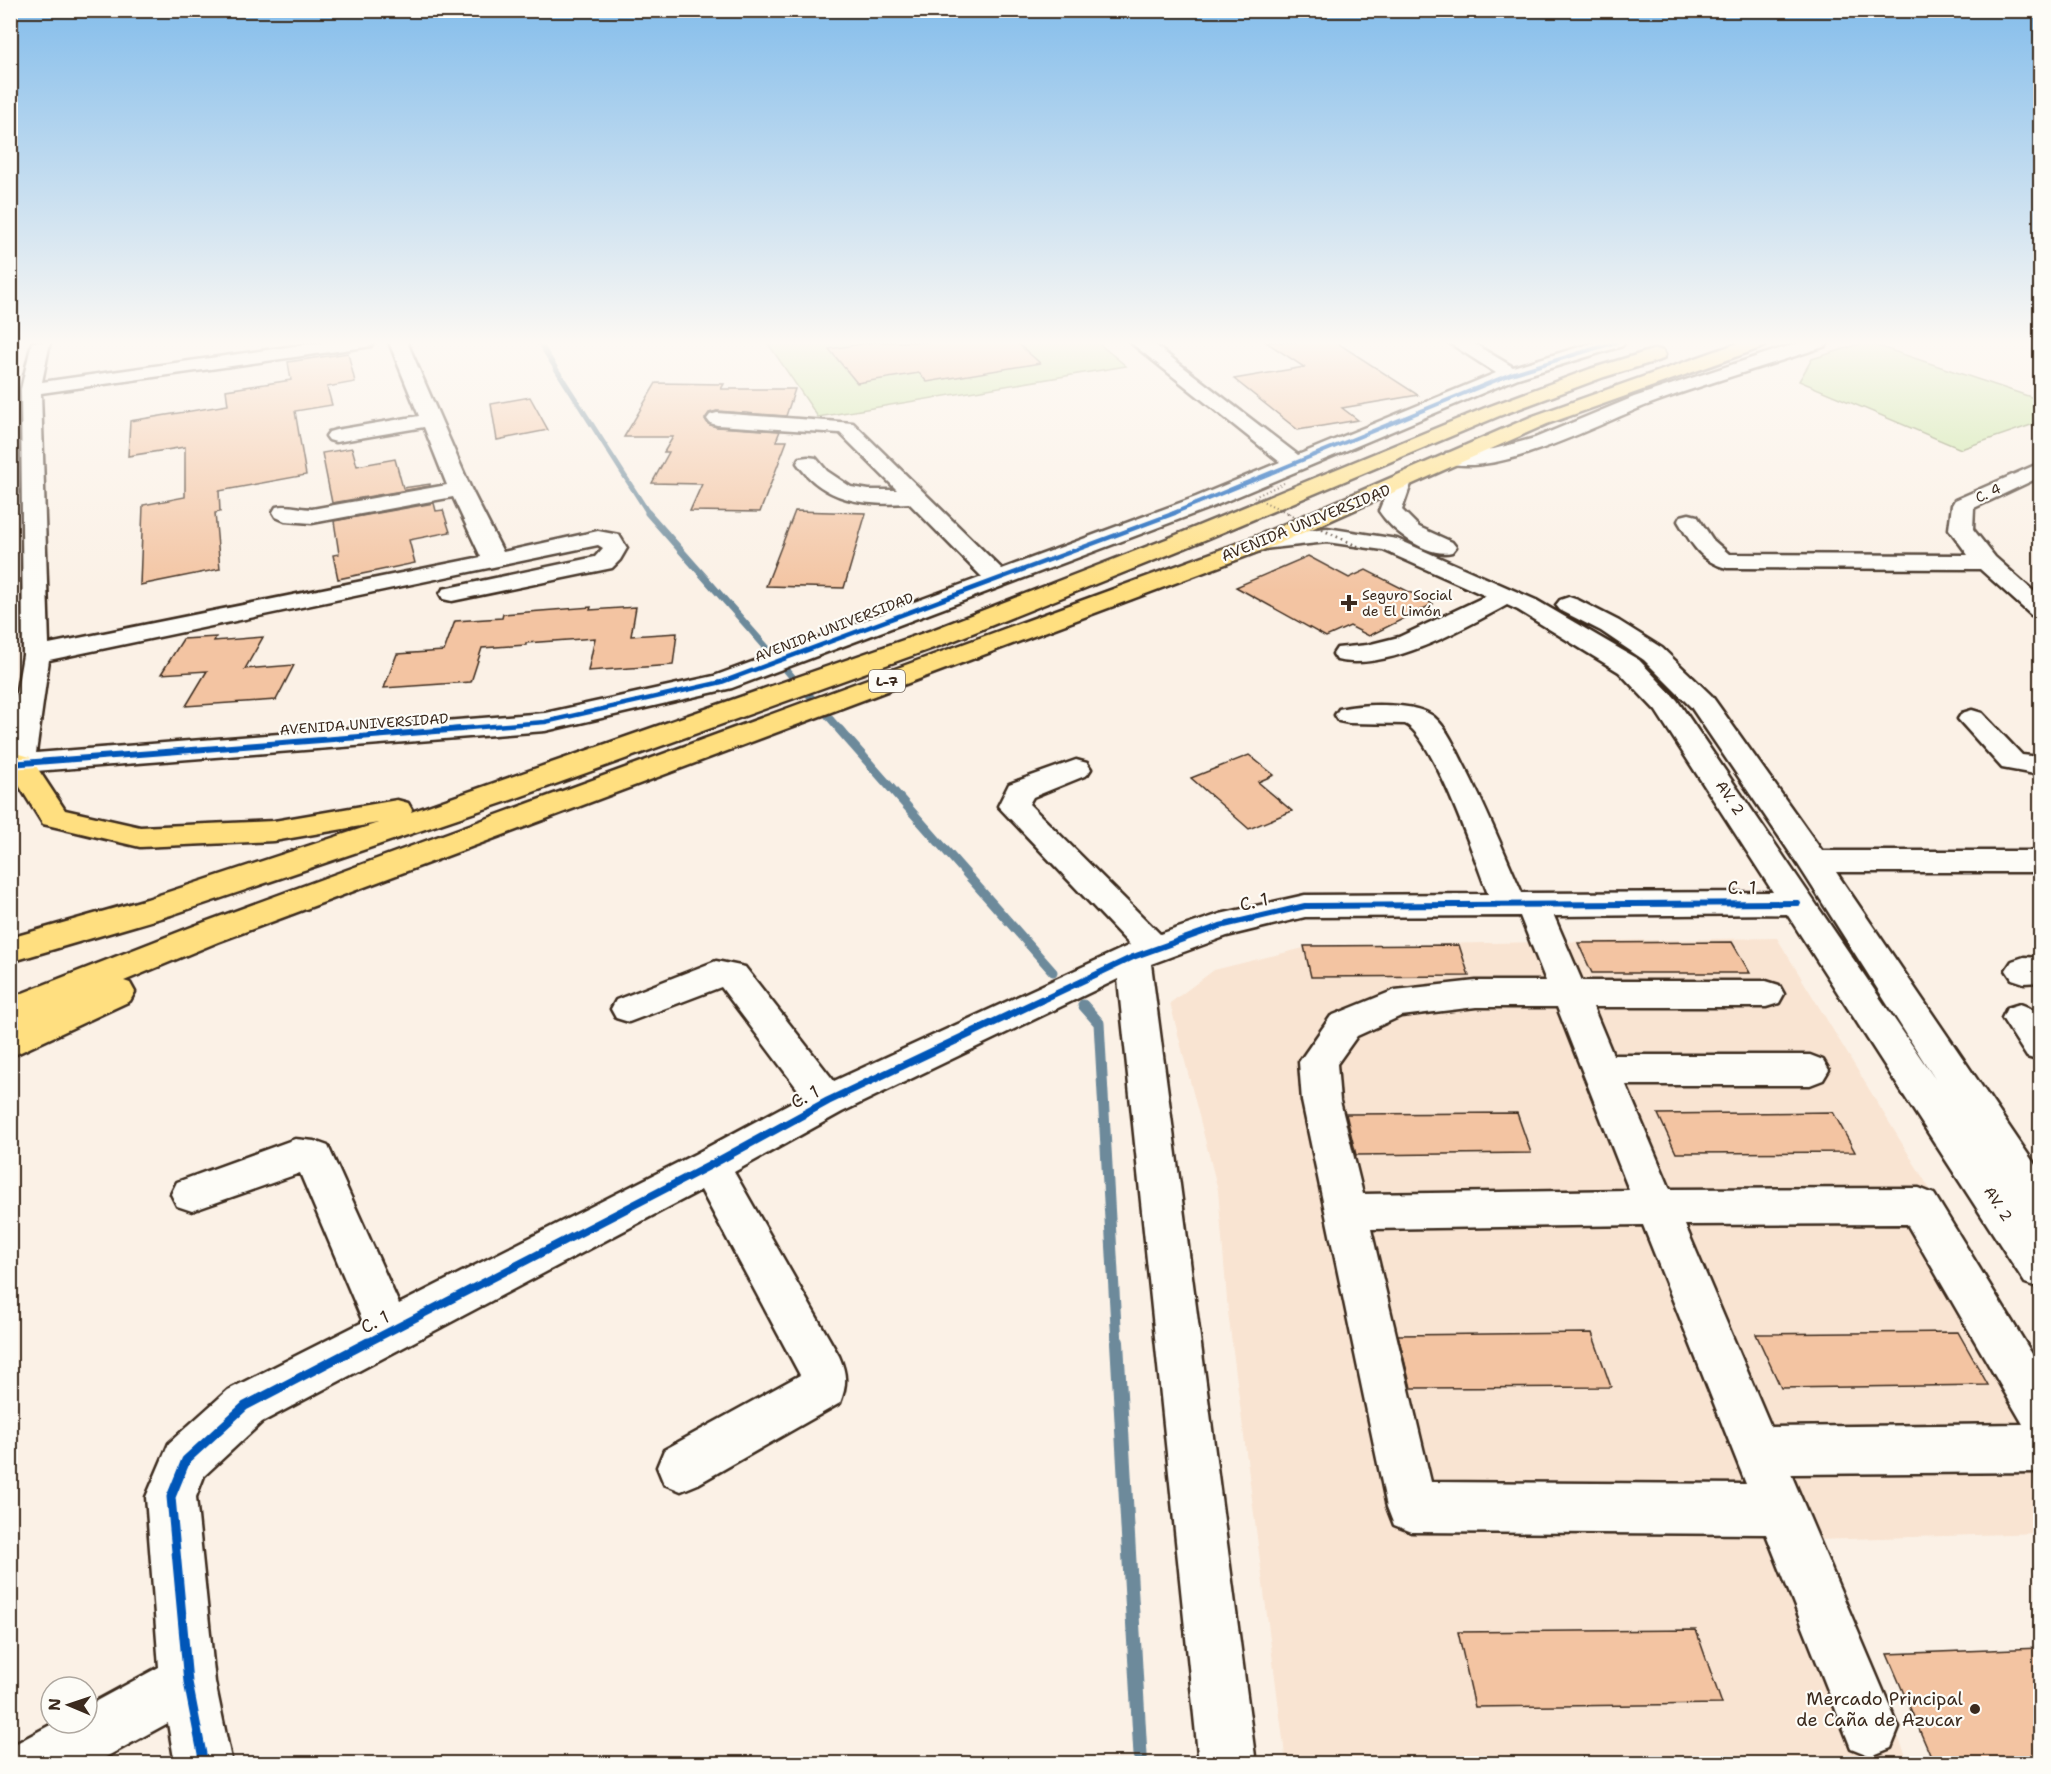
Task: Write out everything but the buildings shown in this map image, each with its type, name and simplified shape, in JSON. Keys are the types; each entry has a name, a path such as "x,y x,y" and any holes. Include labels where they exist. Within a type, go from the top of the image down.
{"main road":[{"name":"AVENIDA UNIVERSIDAD","path":"10,950 159,907 500,793 941,636 1177,543 1461,425"},
{"name":"AVENIDA UNIVERSIDAD","path":"10,1013 206,934 1263,542 1535,425"},
{"path":"14,766 54,817 140,837 274,831 500,793"},
{"path":"10,1043 148,978 206,934"}],"street":[{"path":"14,766 36,654 22,479 27,425"},
{"path":"336,436 403,425"},
{"path":"434,425 460,489 495,561"},
{"path":"810,425 846,427 997,578"},
{"path":"1234,425 1290,474"},
{"name":"AVENIDA UNIVERSIDAD","path":"14,766 545,722 722,682 1204,502 1290,474 1399,425"},
{"name":"AVENIDA UNIVERSIDAD","path":"1454,458 1495,455 1542,442 1583,425"},
{"path":"808,463 819,478 843,493 870,499 915,496"},
{"name":"C. 4","path":"1986,562 1961,529 1963,505 2040,469"},
{"name":"AV. 2","path":"1400,484 1390,511 1411,532 1560,600 1610,627 1653,654 1701,701 1813,862 1835,899 2026,1164 2040,1206"},
{"path":"284,512 293,516 312,516 460,489"},
{"path":"1177,543 1204,502"},
{"path":"1689,521 1710,552 1720,560 1727,561 1986,562 2040,610"},
{"name":"AV. 2","path":"1263,542 1327,535 1389,544 1506,596 1562,624 1629,666 1667,706 2040,1269"},
{"path":"36,654 598,538 611,540 615,548 612,555 603,563 452,594"},
{"path":"1346,654 1366,654 1393,649 1506,596"},
{"path":"1349,715 1407,716 1420,720 1430,727 1569,993 1871,1728"},
{"path":"1972,719 2012,762 2040,766"},
{"path":"1076,769 1020,791 1013,806 1144,953 1228,1764"},
{"path":"1813,862 2040,861"},
{"name":"C. 1","path":"204,1764 188,1682 171,1497 186,1460 245,1406 709,1166 828,1101 1144,953 1220,926 1305,906 1798,903"},
{"path":"629,1009 716,974 732,976 828,1101"},
{"path":"1766,994 1476,993 1395,1003 1344,1026 1318,1062 1321,1101 1412,1507 1781,1509"},
{"path":"1601,1070 1810,1070"},
{"path":"192,1194 295,1156 314,1158 389,1331"},
{"path":"681,1467 822,1387 823,1371 709,1166"},
{"path":"1346,1212 1919,1206 2040,1409"},
{"path":"1757,1450 2040,1448"},
{"path":"35,1764 188,1682"}],"path":[{"path":"1290,474 1254,497 1359,547"}],"shaded area":[{"path":"1777,938 2040,1370 2040,1533 1817,1540 1909,1763 1286,1763 1228,1312 1218,1190 1170,1003 1214,970 1312,946"}],"green space":[{"path":"1903,425 2032,425 1961,449"}],"waterway":[{"path":"592,425 649,514"},
{"path":"648,513 773,655"},
{"path":"784,667 794,679"},
{"path":"807,693 813,699"},
{"path":"826,714 840,730"},
{"path":"839,729 1053,972"},
{"path":"1083,1005 1099,1023 1117,1344"},
{"path":"1117,1342 1141,1764"}],"cycle path":[{"path":"10,764 545,722 722,682 1204,502 1389,425"},
{"path":"204,1764 188,1682 171,1497 186,1460 245,1406 709,1166 828,1101 1133,957 1220,926 1305,906 1798,903"}],"place":[{"name":"Seguro Social de El Limón","path":"1349,603"},
{"name":"Mercado Principal de Caña de Azucar","path":"1975,1709"}]}
